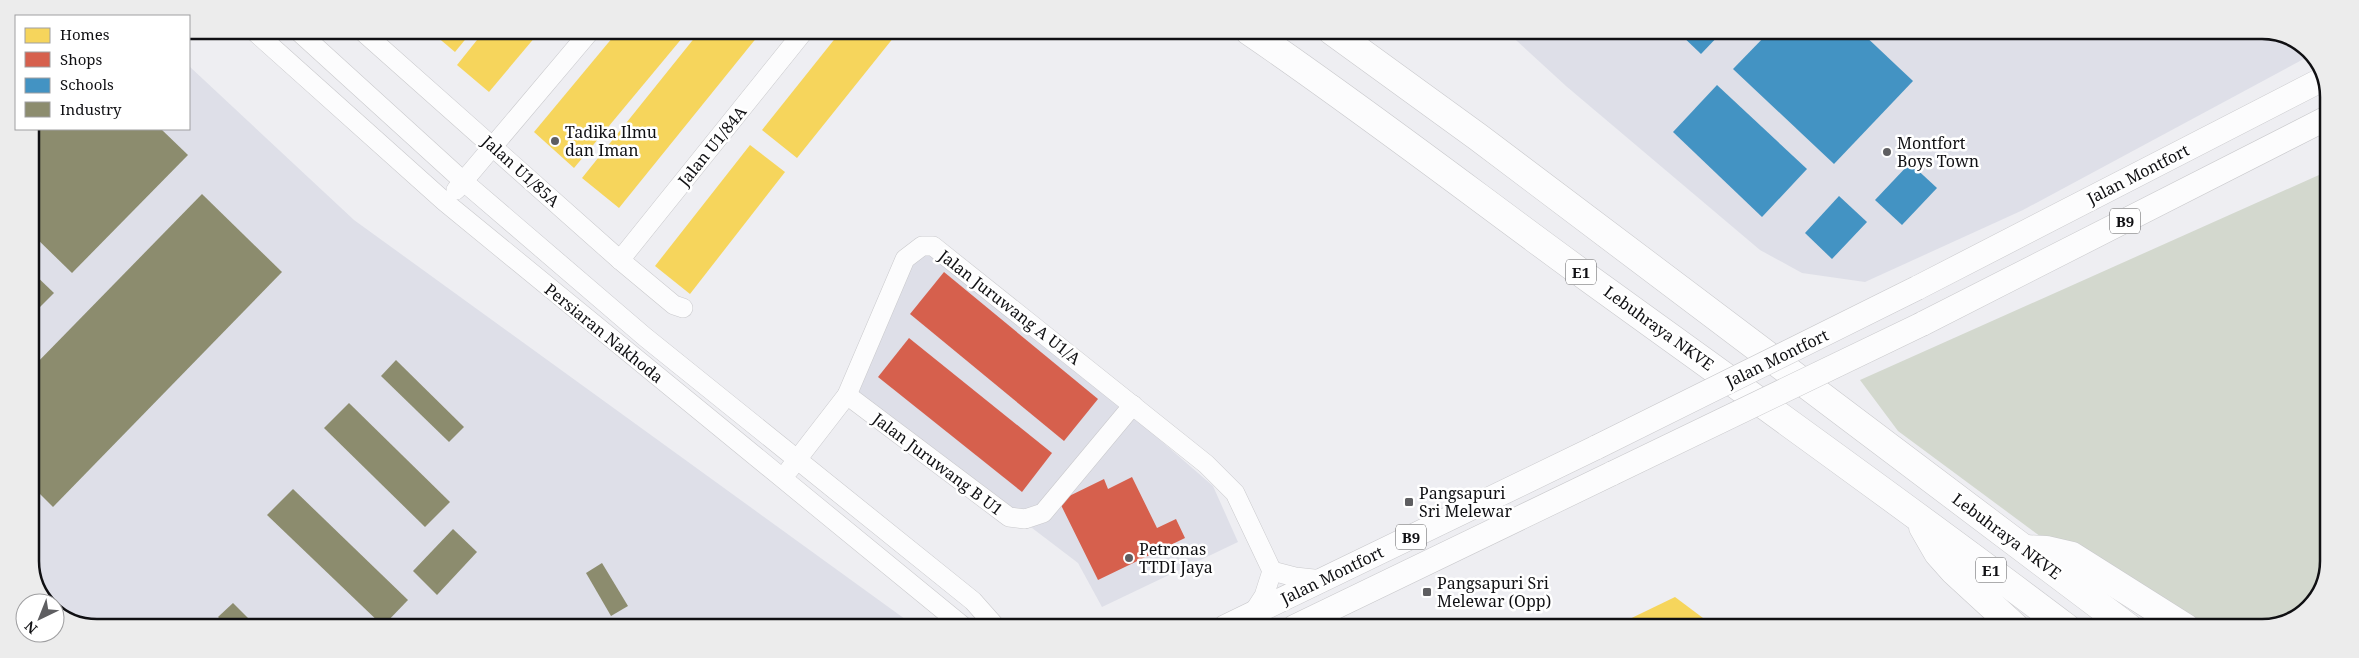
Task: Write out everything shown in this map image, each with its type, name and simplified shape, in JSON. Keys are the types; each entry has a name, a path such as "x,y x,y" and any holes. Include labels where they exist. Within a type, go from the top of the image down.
{"highway":[{"name":"Lebuhraya NKVE","path":"1260,39 1394,133 1590,279 1914,512 2055,619"},
{"name":"Lebuhraya NKVE","path":"1343,39 1485,142 2117,619"},
{"path":"1914,512 1938,553 1954,571 2006,619"},
{"path":"2024,549 2046,550 2072,556 2172,619"}],"main road":[{"name":"Jalan Montfort","path":"1241,619 1598,447 1917,288 2318,82"},
{"name":"Jalan Montfort","path":"1311,619 1922,324 2320,122"}],"street":[{"name":"Persiaran Nakhoda","path":"263,39 445,202 782,480 954,619"},
{"name":"Persiaran Nakhoda","path":"307,39 463,181 645,338 973,601 989,619"},
{"name":"Jalan U1/85A","path":"374,39 620,260 674,305 683,308"},
{"path":"445,202 583,39"},
{"name":"Jalan U1/84A","path":"620,260 798,39"},
{"name":"Jalan Juruwang A U1/A","path":"782,480 847,395 905,259 922,246 933,246 1206,464 1235,493 1272,571"},
{"name":"Jalan Juruwang B U1","path":"847,395 1009,517 1025,519 1043,513 1134,405"},
{"path":"1253,613 1264,596 1272,571 1295,577 1323,580"}],"shaded area":[{"name":"Montfort Boys Town","path":"1515,39 2270,39 2284,43 2305,58 2023,210 1865,282 1802,273 1760,250 1566,86"},
{"path":"190,67 354,220 905,619 89,619 75,615 65,609 65,593 49,593 43,583 39,565 39,130 190,130"},
{"path":"2319,175 2320,569 2316,583 2303,602 2298,607 2281,616 2270,619 2152,619 1898,431 1860,380"},
{"path":"930,254 1137,420 1213,486 1238,542 1102,607 1078,563 856,394 908,267 921,255"}],"building: Homes":[{"path":"440,39 466,39 455,52"},
{"path":"478,39 533,39 489,92 457,65"},
{"path":"611,39 681,39 574,168 534,132"},
{"path":"694,39 756,39 619,208 582,178"},
{"path":"835,39 892,39 797,158 762,130"},
{"path":"750,145 785,172 690,294 655,266"},
{"path":"1675,597 1704,619 1630,619"}],"building: Shops":[{"path":"944,272 1098,399 1064,441 910,314"},
{"path":"909,338 1052,453 1022,492 878,377"},
{"path":"1132,477 1157,528 1176,519 1185,538 1098,580 1059,501 1104,479 1108,489"}],"building: Schools":[{"path":"1685,39 1715,39 1701,54"},
{"path":"1762,39 1868,39 1913,81 1834,164 1733,69"},
{"path":"1717,85 1807,169 1762,217 1673,132"},
{"path":"1910,163 1937,188 1902,225 1875,200"},
{"path":"1839,196 1867,222 1832,259 1805,233"}],"building: Industry":[{"path":"39,130 162,130 188,155 72,273 39,241"},
{"path":"202,194 282,272 53,507 39,493 39,361"},
{"path":"39,279 54,293 39,308"},
{"path":"396,360 464,427 449,442 381,376"},
{"path":"349,403 450,502 425,527 324,428"},
{"path":"293,489 408,600 390,619 376,619 267,515"},
{"path":"453,529 477,552 437,595 413,571"},
{"path":"602,563 628,606 611,616 586,573"},
{"path":"233,603 249,619 220,619 218,617"}],"place":[{"name":"Tadika Ilmu dan Iman","path":"555,141"},
{"name":"Montfort Boys Town","path":"1887,152"},
{"name":"Pangsapuri Sri Melewar","path":"1409,502"},
{"name":"Petronas TTDI Jaya","path":"1129,558"},
{"name":"Pangsapuri Sri Melewar (Opp)","path":"1427,592"}]}
